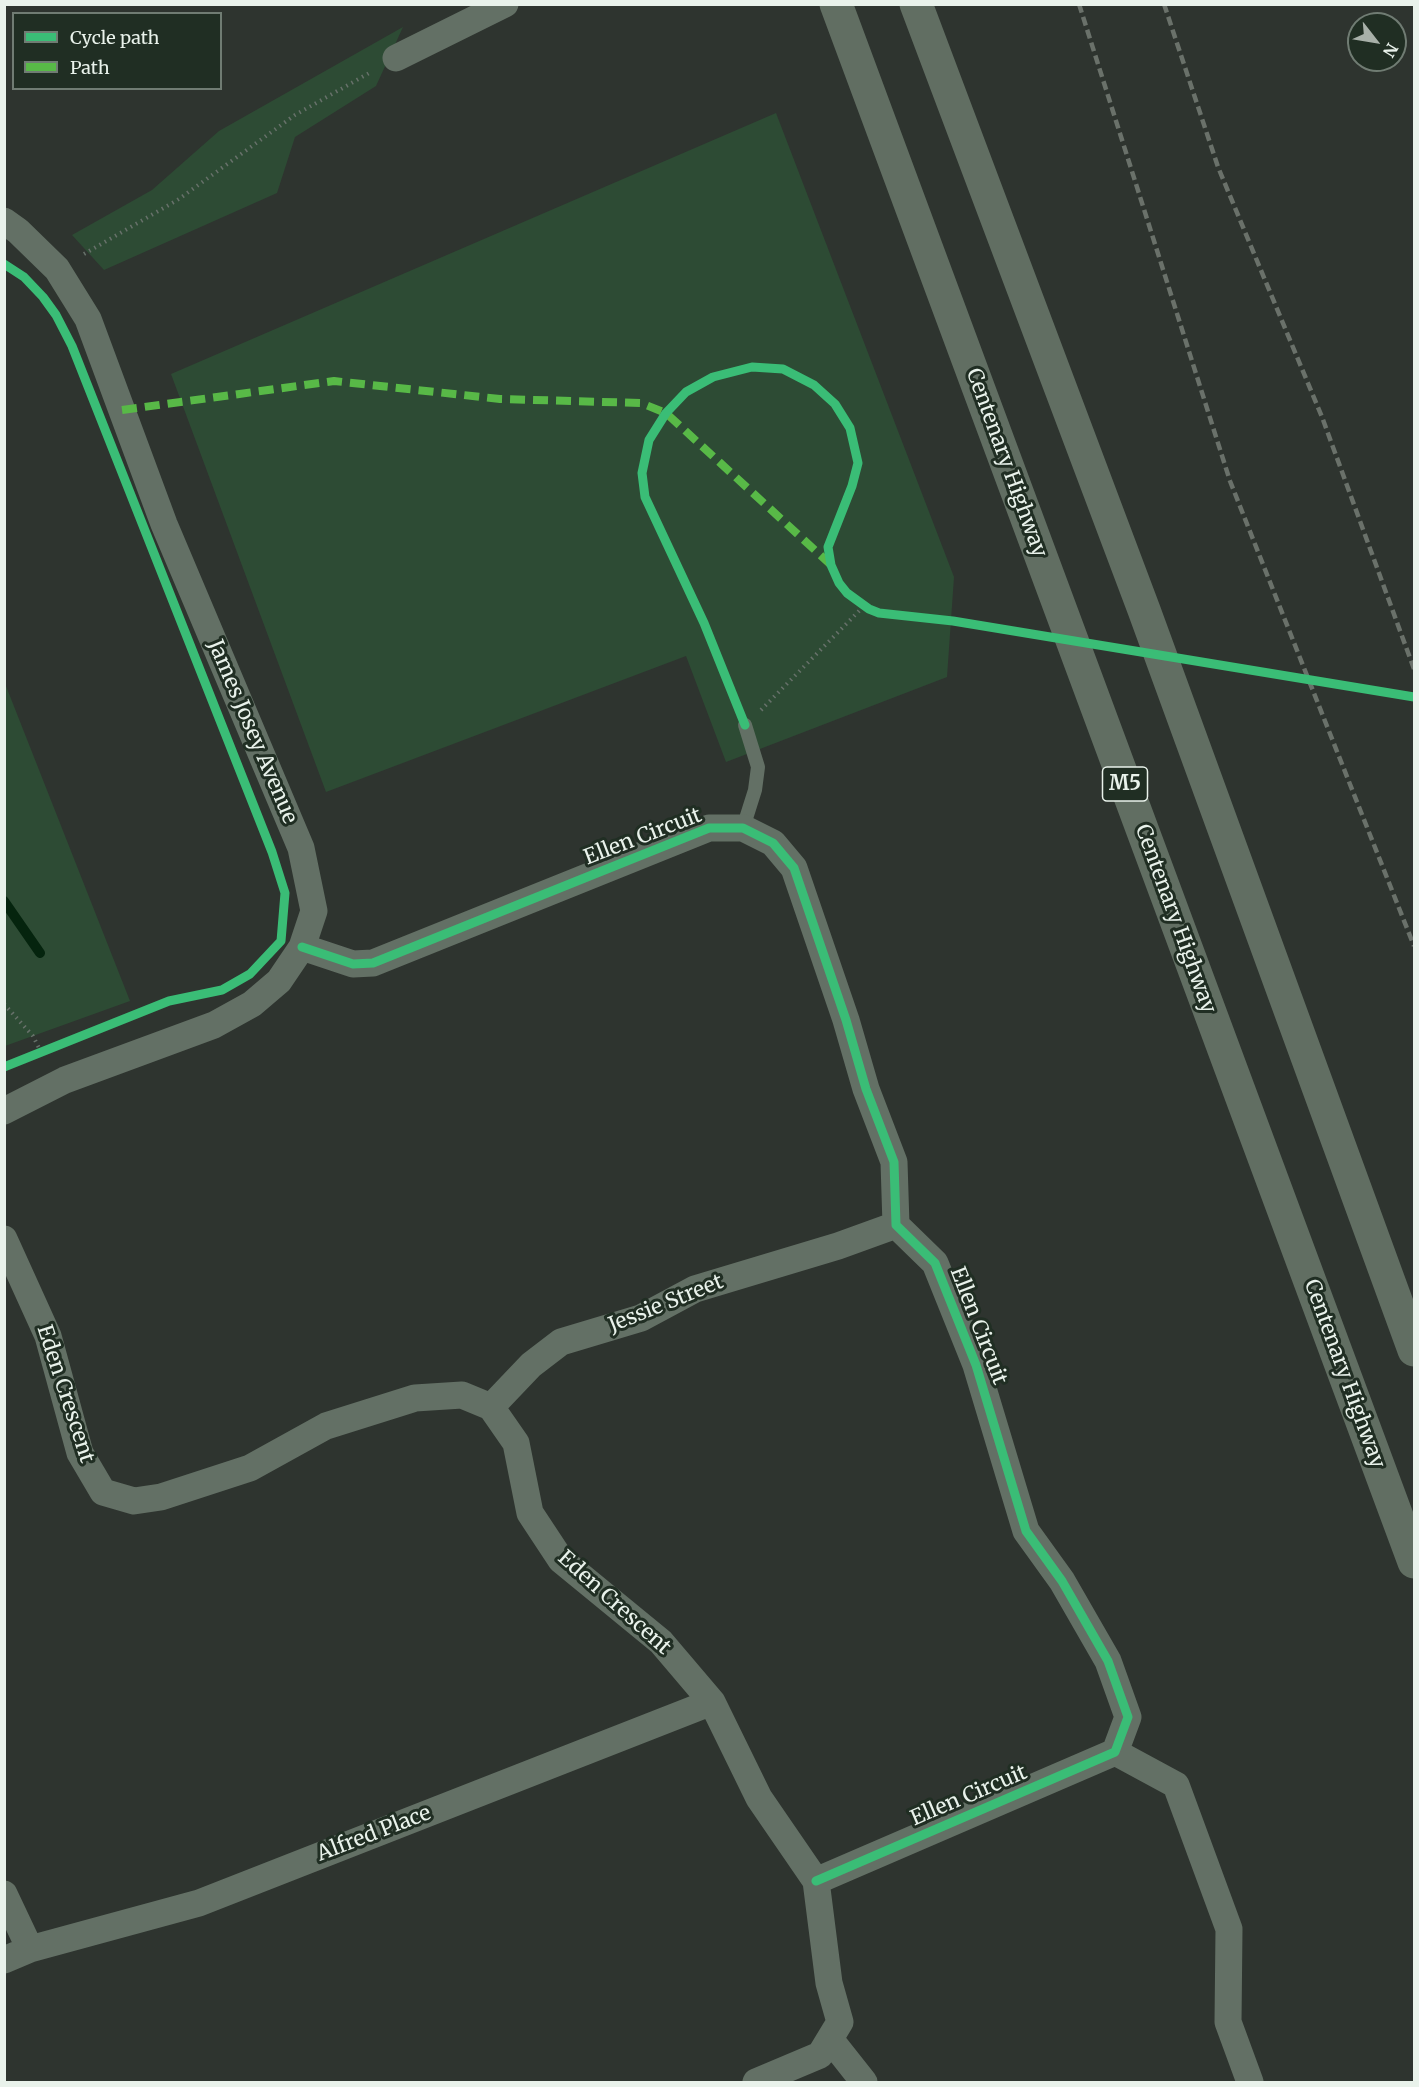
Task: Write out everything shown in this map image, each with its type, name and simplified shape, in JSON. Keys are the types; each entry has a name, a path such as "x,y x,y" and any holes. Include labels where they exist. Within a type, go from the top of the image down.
{"highway":[{"name":"Centenary Highway","path":"836,4 1414,1562"},
{"path":"916,4 1144,610 1414,1350"}],"street":[{"path":"396,58 453,16 505,4"},
{"name":"James Josey Avenue","path":"4,220 57,269 88,319 164,524 302,848 314,911 302,947 279,981 252,1004 214,1025 65,1080 4,1112"},
{"name":"Ellen Circuit","path":"302,947 353,964 373,963 709,828 743,828 773,843 794,868 846,1020 866,1089 894,1162 896,1225 935,1263 976,1365 1026,1531 1062,1581 1108,1662 1128,1717 1115,1752 816,1881"},
{"name":"Jessie Street","path":"491,1407 531,1365 561,1342 641,1318 695,1289 838,1246 896,1225"},
{"name":"Eden Crescent","path":"4,1239 48,1336 80,1453 103,1492 134,1501 161,1497 250,1468 326,1426 415,1398 462,1395 491,1407 516,1443 530,1513 561,1560 661,1642 712,1702 759,1798 816,1881 829,1983 840,2022 820,2055 756,2082"},
{"name":"Alfred Place","path":"4,1960 30,1949 199,1903 712,1702"},
{"path":"1115,1752 1176,1785 1229,1929 1228,2022 1251,2082"},
{"path":"4,1894 30,1949"},
{"path":"830,2039 864,2082"}],"lane":[{"path":"743,828 755,790 758,768 745,725"}],"path":[{"path":"57,269 179,199 295,115 396,58"},
{"path":"745,725 867,607 855,598"},
{"path":"4,1004 33,1036 38,1055 53,1049"}],"green space":[{"path":"403,27 376,86 295,137 277,193 104,270 72,235 152,190 219,131"},
{"path":"776,113 954,577 947,677 726,762 686,656 326,792 171,374"},
{"path":"4,681 130,1001 5,1046 4,1046"}],"waterway":[{"path":"4,901 40,953"}],"railway":[{"path":"1079,4 1230,481 1414,946"},
{"path":"1164,4 1218,167 1322,417 1414,669"}],"marked path":[{"path":"122,410 334,381 500,399 641,403 666,413 830,564"}],"cycle path":[{"path":"4,264 24,277 43,297 56,315 72,346 272,852 285,893 281,941 250,974 222,990 169,1001 4,1067"},
{"path":"745,725 704,623 645,497 642,473 649,440 666,413 686,392 713,377 752,367 783,369 814,385 835,404 850,428 858,463 852,486 828,547 831,565 839,583 847,593 869,609 879,613 953,621 1414,697"},
{"path":"302,947 353,964 373,963 709,828 743,828 773,843 794,868 846,1020 866,1089 894,1162 896,1225 935,1263 976,1365 1026,1531 1062,1581 1108,1661 1128,1717 1115,1752 816,1881"}]}
